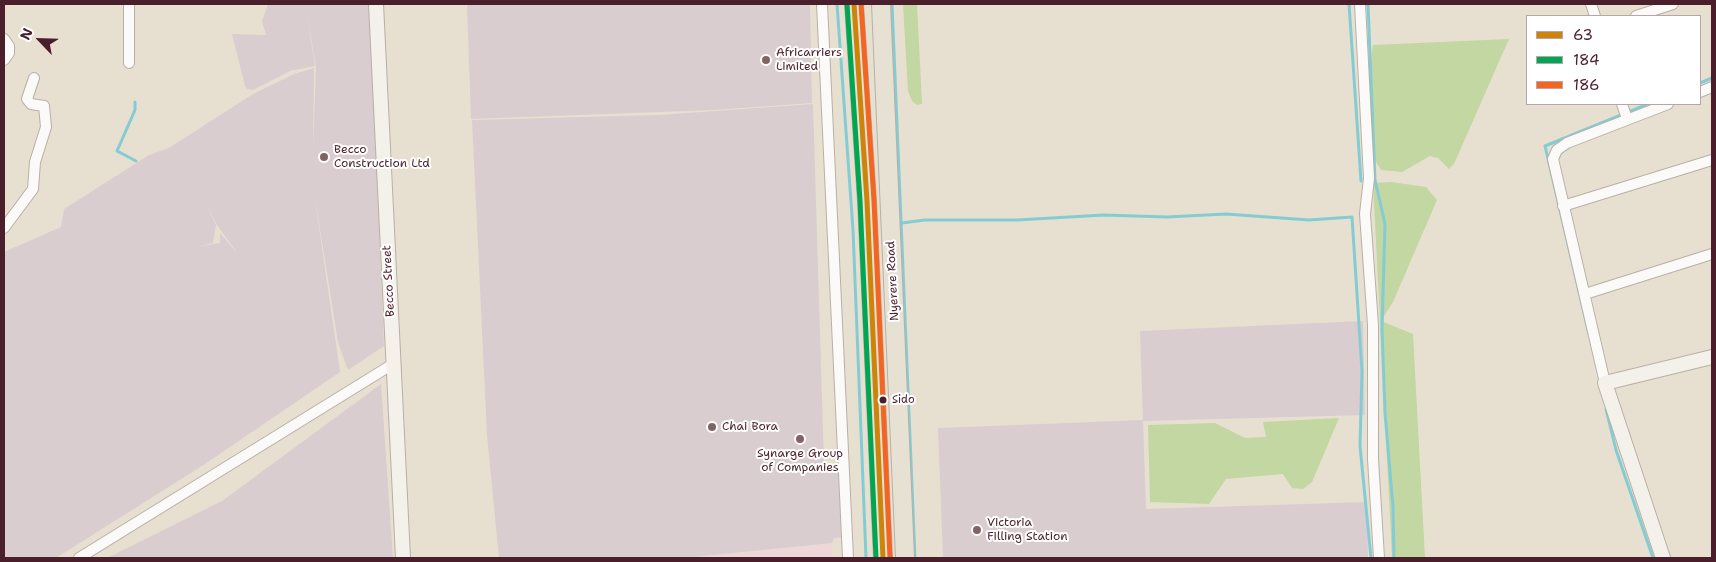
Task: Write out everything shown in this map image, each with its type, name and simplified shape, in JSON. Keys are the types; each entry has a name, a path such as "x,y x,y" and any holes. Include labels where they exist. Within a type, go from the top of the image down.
{"highway":[{"name":"Nyerere Road","path":"854,4 867,200 883,558"},
{"name":"Nyerere Road","path":"881,4 905,558"}],"street":[{"path":"129,4 129,63"},
{"name":"Becco Street","path":"376,4 403,558"},
{"path":"822,4 848,558"},
{"path":"1360,4 1369,178 1366,214 1373,324 1373,458 1380,558"},
{"path":"1639,15 1673,4"},
{"path":"4,39 9,46 9,53 4,60"},
{"path":"4,228 33,189 35,162 46,127 44,106 31,104 27,99 34,78"},
{"path":"1622,105 1627,119"},
{"path":"1663,558 1605,383 1553,166 1553,159 1557,150 1566,143 1665,105"},
{"path":"1563,206 1712,160"},
{"path":"1584,294 1712,254"},
{"path":"1605,383 1712,357"},
{"path":"79,558 394,364"}],"shaded area":[{"path":"268,4 370,4 384,346 348,370 338,342 314,192 340,372 205,464 56,558 4,558 4,252 61,227 64,209 149,155 169,148 253,94 294,74 314,68 313,151 316,67 307,15 315,66 290,71 253,90 247,89 232,34 266,35 262,21","holes":["205,201 217,225 238,254 220,233 220,243 196,247 213,243 216,225"]},
{"path":"467,4 810,4 812,103 714,110 471,119"},
{"path":"813,104 824,464 841,464 846,537 834,538 832,543 684,558 499,558 487,435 472,120 659,115"},
{"path":"1363,321 1365,415 1143,421 1146,509 1367,502 1368,558 943,558 938,428 1143,420 1140,331"},
{"path":"381,384 393,558 107,558 222,501"},
{"path":"832,543 833,558 684,558"}],"green space":[{"path":"903,4 917,4 922,104 917,105 912,101 908,91"},
{"path":"1509,39 1454,164 1449,169 1438,158 1430,156 1402,172 1381,170 1372,155 1368,86 1373,45"},
{"path":"1391,182 1426,187 1437,200 1393,302 1381,321 1413,334 1425,558 1392,558 1373,183"},
{"path":"1339,418 1312,482 1303,489 1292,488 1283,474 1226,479 1209,504 1150,502 1148,425 1215,423 1245,438 1266,437 1263,422"}],"waterway":[{"path":"837,4 853,230 866,558"},
{"path":"892,4 915,558"},
{"path":"1349,4 1361,181"},
{"path":"1368,4 1375,180 1385,224 1382,330 1385,413 1393,507 1394,558"},
{"path":"1701,83 1712,78"},
{"path":"135,102 135,110 117,151 136,161"},
{"path":"1589,334 1545,146 1646,105"},
{"path":"902,223 925,220 1017,220 1104,215 1167,217 1226,214 1309,220 1352,217 1362,371 1360,446 1371,558"},
{"path":"1606,409 1616,450 1653,558"}],"transit line":[{"name":"184","path":"847,4 860,201 876,558"},
{"name":"63","path":"854,4 867,201 883,558"},
{"name":"186","path":"861,4 874,201 890,558"}],"place":[{"name":"Africarriers Limited","path":"766,60"},
{"name":"Becco Construction Ltd","path":"324,157"},
{"name":"Sido","path":"883,400"},
{"name":"Chai Bora","path":"712,427"},
{"name":"Synarge Group of Companies","path":"800,439"},
{"name":"Victoria Filling Station","path":"977,530"}]}
